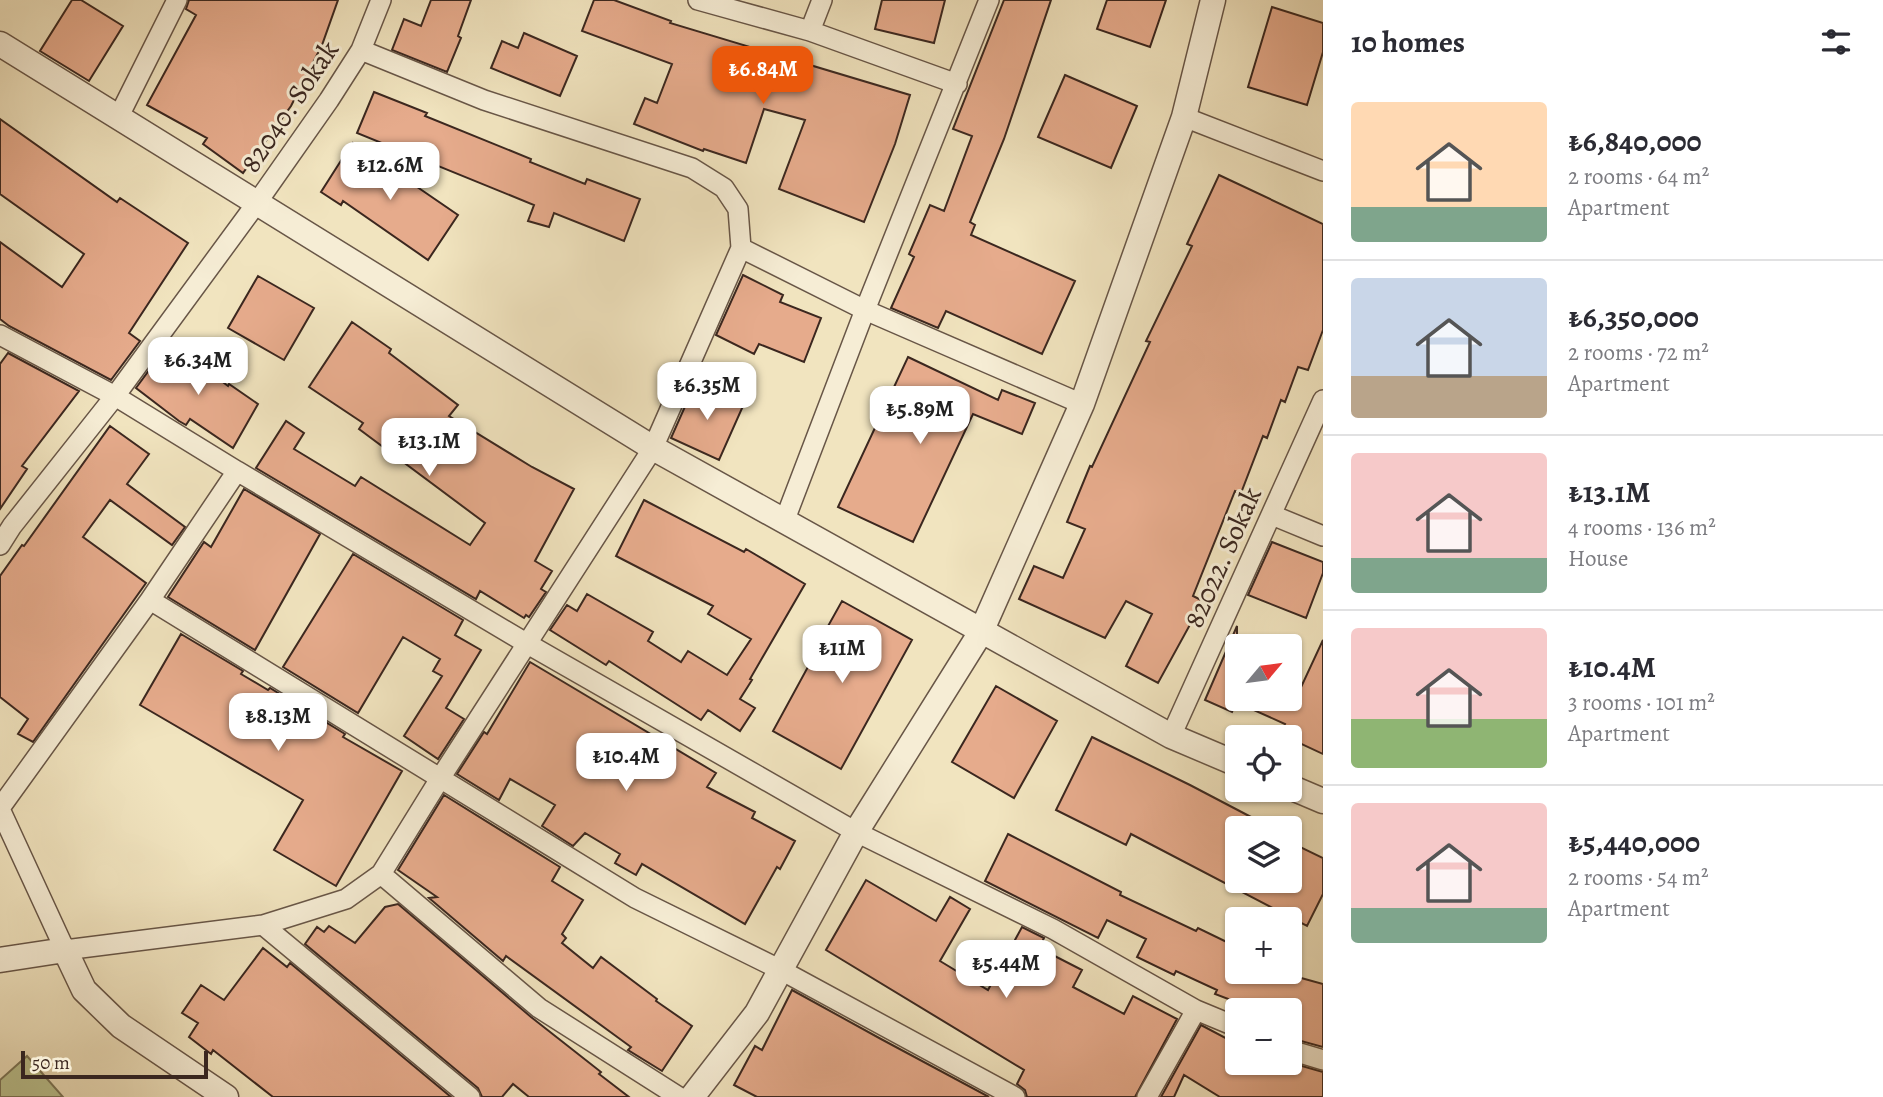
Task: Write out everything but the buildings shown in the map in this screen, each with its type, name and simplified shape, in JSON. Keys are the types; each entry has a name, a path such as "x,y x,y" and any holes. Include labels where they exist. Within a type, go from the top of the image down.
{"street":[{"path":"119,116 177,0"},
{"name":"82040. Sokak","path":"0,545 6,523 115,396 329,100 361,50 381,0"},
{"path":"698,0 810,31 957,84"},
{"path":"810,31 822,0"},
{"path":"784,522 865,310 989,0"},
{"path":"692,1097 757,1013 856,832 981,632 1082,404 1184,117 1213,0"},
{"path":"0,44 653,448 1171,736 1225,759"},
{"path":"0,960 263,925 346,900 381,874 526,643 653,448 741,248 738,209 724,188 692,168 484,100 361,50"},
{"path":"1184,117 1323,171"},
{"path":"741,248 865,310 1082,404"},
{"path":"0,335 115,396 526,643 856,832 1053,929 1196,1010 1225,1022"},
{"name":"82022. Sokak","path":"1171,736 1323,400"},
{"path":"213,1094 121,1026 84,990 0,809 150,600 237,471"},
{"path":"1272,515 1323,536"},
{"path":"150,600 635,898 779,969 1015,1097"},
{"path":"1302,792 1323,801"},
{"path":"381,874 539,1008 679,1097"},
{"path":"263,925 470,1097"},
{"path":"1147,1097 1196,1010"},
{"path":"1302,1054 1323,1060"}],"green space":[{"path":"27,1056 63,1097 0,1097 0,1080"}]}
